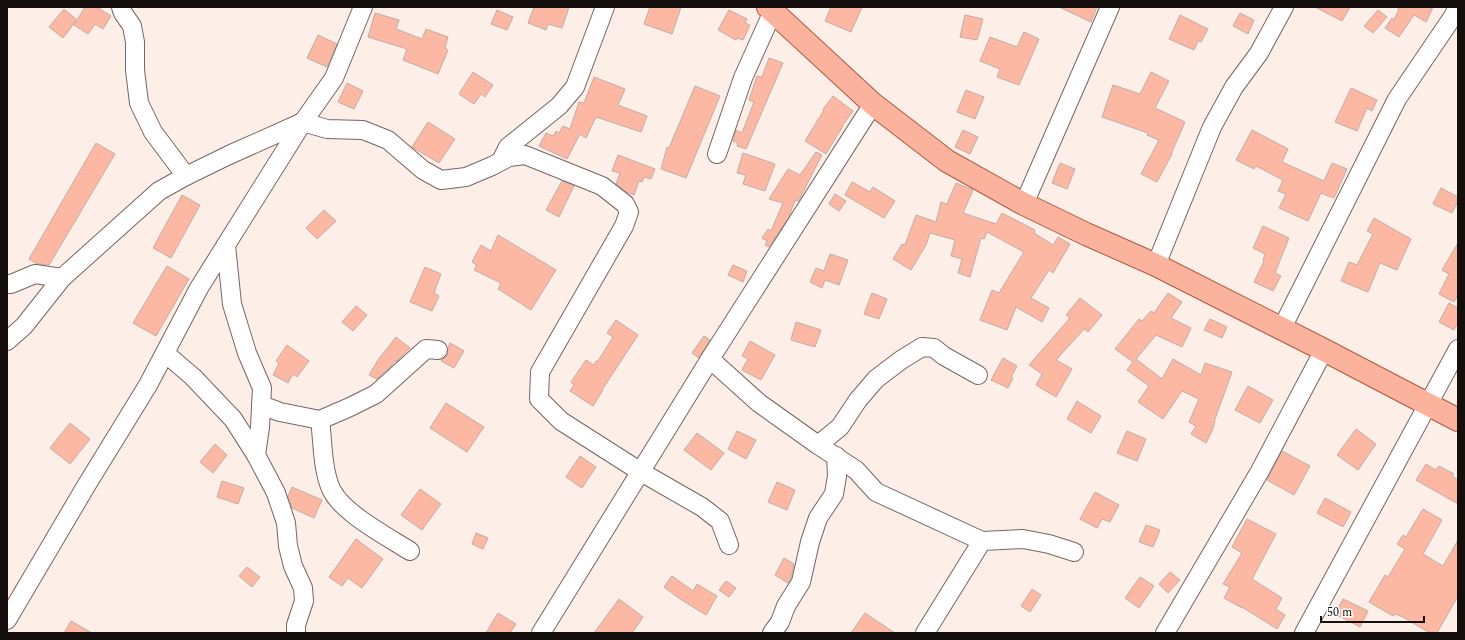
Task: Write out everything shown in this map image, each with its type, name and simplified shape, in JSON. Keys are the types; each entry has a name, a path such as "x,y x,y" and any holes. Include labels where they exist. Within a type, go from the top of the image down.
{"main road":[{"path":"770,9 873,104 948,162 1024,204 1086,234 1156,265 1282,328 1458,420"}],"street":[{"path":"121,7 123,13 132,26 135,42 135,70 139,103 153,132 186,176"},
{"path":"7,620 86,486 148,385 199,288 303,122 334,78 363,7"},
{"path":"501,160 508,147 559,106 575,87 604,7"},
{"path":"1024,204 1110,7"},
{"path":"1156,265 1212,127 1234,87 1259,53 1284,7"},
{"path":"1282,328 1397,99 1454,15 1457,7"},
{"path":"717,154 743,78 770,9"},
{"path":"541,633 710,359 873,104"},
{"path":"7,341 24,326 62,278 159,191 186,176 303,122 327,129 363,130 388,140 423,170 441,180 466,177 508,157 525,155 563,169 602,186 625,204 629,212 624,226 540,372 539,399 561,421 641,472 702,508 720,521 729,545"},
{"path":"226,245 232,304 247,353 262,388 260,426 256,454"},
{"path":"7,284 11,284 36,274 62,278"},
{"path":"818,445 840,428 858,400 876,379 900,360 922,347 934,348 944,356 978,375"},
{"path":"261,406 280,412 320,420 350,408 376,394 426,349 438,350"},
{"path":"1304,633 1332,584 1381,489 1458,349"},
{"path":"1165,633 1177,625 1324,350"},
{"path":"165,353 193,377 233,420 256,454 276,493 286,523 288,546 293,566 303,588 304,601 296,626 296,633"},
{"path":"710,359 759,403 856,470 876,492 982,541 1023,539 1049,544 1074,552"},
{"path":"320,420 325,468 332,490 348,510 410,551"},
{"path":"779,629 786,606 801,582 810,542 818,518 834,494 837,476 836,456"},
{"path":"925,633 982,541"}],"building":[{"path":"85,7 97,7 111,16 103,29 95,24 88,34 74,25 76,21 63,38 49,27 64,9 77,20"},
{"path":"534,7 569,7 562,28 548,24 546,30 528,23"},
{"path":"650,7 681,7 672,34 644,24"},
{"path":"831,7 862,7 851,32 825,21"},
{"path":"1059,7 1097,7 1091,22"},
{"path":"1315,7 1350,7 1342,21"},
{"path":"1396,7 1433,7 1426,22 1414,15 1399,37 1385,28 1392,18 1394,20 1399,9"},
{"path":"497,10 513,17 507,30 491,24"},
{"path":"729,10 747,19 745,23 750,25 743,40 737,38 736,40 718,30"},
{"path":"1378,10 1387,17 1373,33 1364,26"},
{"path":"375,13 399,20 396,29 422,39 426,29 448,37 445,48 448,50 438,74 403,60 407,49 368,37"},
{"path":"1240,13 1254,20 1248,34 1233,26"},
{"path":"965,15 983,19 977,40 960,37"},
{"path":"1180,15 1208,29 1201,42 1198,41 1194,50 1169,39"},
{"path":"1024,32 1039,39 1019,85 997,77 1000,69 980,61 990,37 1017,47"},
{"path":"318,35 337,44 327,67 307,58"},
{"path":"769,58 783,63 746,149 737,146 738,143 733,141 736,130 742,133 754,102 749,100 757,76 762,77"},
{"path":"473,72 493,85 485,97 481,94 474,104 459,94"},
{"path":"1151,72 1169,81 1155,108 1185,122 1172,154 1157,182 1141,174 1159,140 1147,135 1148,133 1102,117 1113,85 1140,94"},
{"path":"594,77 625,89 618,105 647,116 641,132 596,117 586,138 580,134 567,159 539,146 546,133 553,136 556,131 559,133 563,126 570,129 579,102 584,103"},
{"path":"347,83 363,91 354,109 338,102"},
{"path":"695,86 720,96 686,178 661,169 667,147 669,148"},
{"path":"1351,88 1377,100 1372,111 1367,108 1357,131 1335,122"},
{"path":"966,90 984,97 975,119 957,112"},
{"path":"833,96 853,111 842,126 826,154 805,141 824,110 823,109"},
{"path":"428,122 455,139 439,163 412,147"},
{"path":"963,130 978,137 970,154 955,147"},
{"path":"1252,130 1288,149 1282,162 1324,181 1332,163 1347,169 1334,198 1321,193 1308,221 1279,208 1286,194 1278,191 1283,180 1256,166 1254,169 1236,160"},
{"path":"96,143 115,154 49,265 37,264 29,259"},
{"path":"816,152 822,155 799,200 795,200 789,217 769,247 765,245 767,241 762,238 768,229 771,231 783,203 769,199 788,169 800,175"},
{"path":"743,153 775,164 765,191 743,184 746,175 737,173"},
{"path":"618,155 655,169 651,179 644,177 642,182 639,181 634,195 626,192 616,184 620,173 612,171"},
{"path":"1060,163 1075,169 1067,189 1052,183"},
{"path":"562,181 574,186 559,217 546,210"},
{"path":"852,182 870,192 873,187 895,201 884,218 845,195"},
{"path":"956,183 973,190 963,213 996,224 1002,213 1035,230 1034,233 1053,245 1058,237 1070,244 1053,273 1049,270 1031,298 1049,308 1042,322 1016,307 1007,330 980,320 992,290 999,293 1024,252 987,232 984,239 981,238 970,277 958,273 962,259 951,256 955,240 930,233 926,245 911,270 893,259 902,244 905,245 916,215 936,222 941,202 947,204"},
{"path":"1441,188 1458,197 1458,201 1452,213 1433,204"},
{"path":"835,194 846,201 839,211 829,204"},
{"path":"182,195 200,205 171,258 153,248"},
{"path":"324,210 336,221 317,239 306,228"},
{"path":"1374,218 1411,239 1397,270 1380,263 1368,292 1341,281 1349,262 1357,265 1373,234 1367,231"},
{"path":"1263,226 1289,238 1275,273 1281,276 1273,291 1254,282 1264,261 1265,254 1253,248"},
{"path":"498,235 556,270 531,310 498,289 501,283 474,270 477,265 472,262 481,245 491,251"},
{"path":"1458,243 1458,295 1454,302 1439,294 1449,274 1442,270"},
{"path":"830,254 848,260 839,285 825,280 822,288 810,282 816,268 824,271"},
{"path":"733,265 747,271 743,282 728,275"},
{"path":"167,266 189,279 156,336 133,323"},
{"path":"425,267 441,274 434,293 439,296 432,311 410,302"},
{"path":"872,293 887,299 879,319 864,314"},
{"path":"1168,293 1182,302 1171,318 1191,328 1182,347 1156,335 1136,359 1162,379 1173,359 1201,375 1205,363 1232,372 1212,431 1206,443 1191,434 1196,426 1189,422 1199,399 1182,391 1163,419 1138,402 1149,386 1127,370 1133,362 1115,349 1139,319 1142,321 1151,311 1154,313"},
{"path":"1080,298 1102,315 1088,332 1084,329 1056,360 1072,369 1056,397 1036,385 1042,374 1029,365 1070,318 1066,315"},
{"path":"1449,303 1458,308 1458,322 1454,330 1439,322"},
{"path":"356,306 367,315 353,331 342,322"},
{"path":"1210,319 1227,327 1222,338 1204,330"},
{"path":"616,320 638,335 593,406 570,391 574,385 571,382 586,360 594,365 596,361 598,361 613,337 607,333"},
{"path":"796,322 821,330 815,347 791,340"},
{"path":"704,336 710,340 699,358 692,353"},
{"path":"396,337 410,348 396,362 395,360 392,365 377,379 369,375 378,360"},
{"path":"750,341 775,355 761,380 742,370 748,359 742,356"},
{"path":"450,343 464,351 454,368 441,361 447,356"},
{"path":"287,345 309,361 297,377 293,374 288,383 273,375 279,363 276,361"},
{"path":"1003,358 1017,366 1011,377 1013,378 1008,388 991,380"},
{"path":"1248,386 1273,400 1260,423 1235,410"},
{"path":"1077,401 1101,416 1091,433 1067,419"},
{"path":"446,403 484,427 467,452 430,428"},
{"path":"70,423 90,439 70,464 50,448"},
{"path":"1356,429 1376,444 1358,470 1337,455"},
{"path":"737,431 756,440 746,459 728,449"},
{"path":"1127,431 1146,439 1137,461 1117,453"},
{"path":"697,433 724,453 711,470 684,450"},
{"path":"215,444 227,455 213,473 200,462"},
{"path":"1282,451 1310,466 1294,495 1267,480"},
{"path":"580,456 596,467 582,488 566,477"},
{"path":"1426,464 1436,470 1439,466 1454,474 1452,476 1458,480 1458,504 1416,480"},
{"path":"222,481 244,488 238,504 217,497"},
{"path":"777,482 795,490 787,510 768,502"},
{"path":"292,487 322,500 314,518 292,508 288,496"},
{"path":"420,489 441,504 422,530 401,515"},
{"path":"1095,492 1119,505 1110,522 1102,519 1097,528 1080,519"},
{"path":"1325,498 1351,512 1343,527 1317,513"},
{"path":"1423,509 1442,520 1423,554 1443,566 1458,540 1458,596 1437,633 1430,633 1401,616 1394,614 1393,616 1369,602 1385,575 1388,577 1405,549 1397,544 1403,535 1406,537"},
{"path":"1247,519 1276,534 1252,579 1282,598 1276,609 1285,615 1277,629 1242,607 1224,598 1230,587 1223,584 1242,553 1232,547"},
{"path":"1146,525 1160,530 1153,547 1139,542"},
{"path":"476,533 488,538 483,549 472,544"},
{"path":"356,539 383,559 362,588 348,578 342,586 329,577"},
{"path":"784,558 794,564 791,578 788,583 775,575"},
{"path":"247,567 260,577 252,587 239,576"},
{"path":"1170,572 1180,580 1168,593 1159,584"},
{"path":"672,576 693,591 697,584 717,596 706,615 664,587"},
{"path":"1140,577 1154,586 1139,608 1125,598"},
{"path":"726,581 736,588 729,597 719,590"},
{"path":"1032,589 1041,595 1030,612 1021,606"},
{"path":"619,599 643,617 632,633 594,633"},
{"path":"1343,599 1368,611 1360,627 1335,614"},
{"path":"498,613 516,624 510,633 486,633"},
{"path":"865,613 895,633 851,633"},
{"path":"71,621 92,633 64,633"}]}
